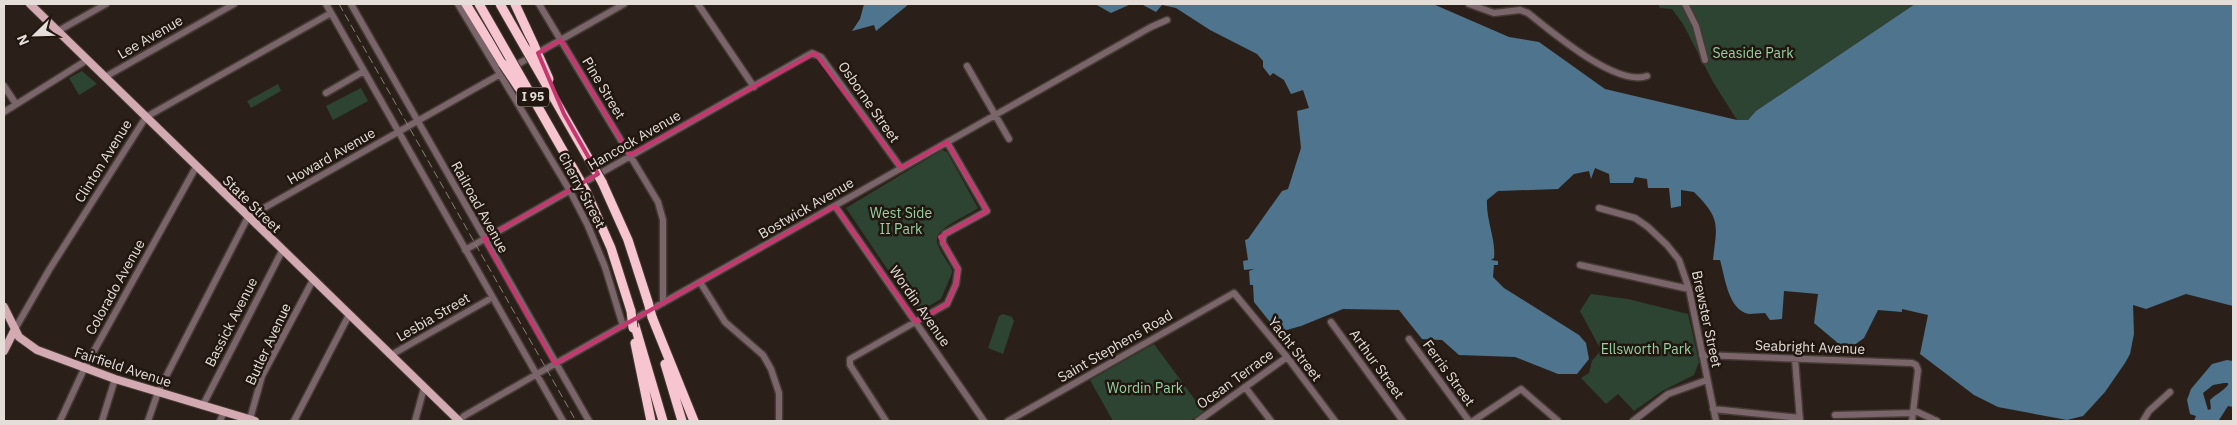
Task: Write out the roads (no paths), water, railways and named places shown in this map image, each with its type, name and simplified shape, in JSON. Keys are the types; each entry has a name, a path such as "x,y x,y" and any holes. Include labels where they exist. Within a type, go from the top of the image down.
{"highway":[{"path":"466,4 519,88 529,91"},
{"name":"I 95","path":"479,4 586,191 611,248 631,311 634,327"},
{"name":"I 95","path":"500,4 602,182 628,240 682,421"},
{"path":"515,4 564,114"},
{"path":"652,316 694,421"},
{"path":"634,327 652,421"},
{"path":"634,327 663,421"}],"main road":[{"name":"State Street","path":"30,4 248,218 459,421"},
{"name":"Fairfield Avenue","path":"4,307 15,329 29,346 115,379 252,420"},
{"name":"Clinton Avenue","path":"4,351 15,329"}],"street":[{"path":"58,31 106,4"},
{"name":"Lee Avenue","path":"104,77 234,4"},
{"path":"326,4 564,421"},
{"name":"Railroad Avenue","path":"351,4 588,421"},
{"name":"Cherry Street","path":"458,4 570,191 588,226 599,252 623,326"},
{"name":"Pine Street","path":"539,4 658,202 663,220 663,302"},
{"name":"Howard Avenue","path":"248,218 624,4"},
{"path":"698,4 754,87"},
{"path":"1469,4 1494,13 1520,10 1528,13 1596,63 1630,78 1647,76"},
{"path":"1685,4 1696,26 1705,60"},
{"name":"Clinton Avenue","path":"15,329 49,270 146,117 331,13"},
{"name":"Bostwick Avenue","path":"459,421 464,416 663,302 995,114 1151,27 1167,20"},
{"name":"Hancock Avenue","path":"465,250 630,155 808,55 815,53"},
{"name":"Osborne Street","path":"815,53 821,57 901,168"},
{"path":"4,112 87,60"},
{"path":"967,66 1009,139"},
{"path":"326,93 364,71"},
{"path":"4,86 16,104"},
{"path":"886,421 850,365 850,359 950,301 958,269 943,243 943,238 945,234 987,211 947,142"},
{"name":"Colorado Avenue","path":"60,421 84,368 196,167"},
{"name":"Wordin Avenue","path":"835,206 984,421"},
{"name":"Brewster Street","path":"1599,208 1635,218 1648,227 1667,245 1679,260 1689,289 1716,421"},
{"path":"148,421 158,392 248,218"},
{"name":"Bassick Avenue","path":"203,405 282,251"},
{"path":"1580,265 1689,289"},
{"name":"Butler Avenue","path":"252,420 262,376 312,280"},
{"path":"700,282 725,322 763,355 772,368 780,393 779,421"},
{"name":"Yacht Street","path":"1234,293 1287,357 1335,421"},
{"name":"Saint Stephens Road","path":"1008,421 1234,293"},
{"name":"Lesbia Street","path":"391,355 488,300"},
{"path":"294,421 349,315"},
{"name":"Arthur Street","path":"1331,322 1403,421"},
{"name":"Ferris Street","path":"1409,339 1469,421"},
{"name":"Seabright Avenue","path":"1702,355 1916,364 1918,370 1913,411"},
{"name":"Ocean Terrace","path":"1201,420 1287,357"},
{"path":"1713,409 1800,420 1794,359"},
{"path":"102,421 115,379"},
{"path":"1633,421 1668,394 1708,380"},
{"path":"1246,387 1270,421"},
{"path":"415,421 424,388"},
{"path":"1473,421 1520,389 1558,421"},
{"path":"2143,421 2149,411 2170,392"},
{"path":"691,405 699,421"},
{"path":"1834,415 1913,411 1936,421"},
{"path":"1912,421 1913,411"},
{"path":"220,421 224,412"}],"water":[{"path":"864,4 909,4 876,31 874,25 852,31 860,19"},
{"path":"1095,4 1131,4 1111,13"},
{"path":"1132,4 1433,4 1509,37 1539,42 1605,89 1737,120 1748,120 1756,111 1915,4 2233,4 2233,306 2186,294 2146,309 2133,305 2134,334 2130,354 2105,392 2083,416 2067,420 1998,407 1974,395 1920,354 1928,315 1902,309 1902,312 1878,310 1864,338 1853,346 1839,344 1814,323 1818,294 1784,291 1782,319 1770,320 1765,313 1749,314 1742,311 1732,300 1720,260 1713,260 1716,230 1713,216 1694,192 1681,190 1681,206 1671,208 1669,188 1648,188 1647,179 1635,177 1633,183 1610,183 1609,174 1595,168 1591,179 1589,171 1574,174 1558,189 1498,191 1487,200 1494,251 1494,258 1491,260 1498,261 1498,265 1494,265 1493,277 1504,288 1579,335 1586,343 1589,359 1577,374 1558,374 1515,357 1459,355 1442,340 1422,339 1399,310 1343,309 1301,326 1283,331 1274,327 1254,302 1253,285 1250,285 1249,271 1254,269 1244,270 1243,261 1248,260 1245,240 1248,239 1282,191 1288,189 1301,148 1297,111 1309,108 1303,90 1291,94 1284,80 1273,73 1270,76 1263,67 1263,61 1257,54 1210,30 1176,8 1162,5 1156,12 1143,5"},
{"path":"2227,360 2233,361 2233,407 2228,406 2219,420 2194,421 2196,416 2190,414 2187,400 2191,389 2212,364","holes":["2228,383 2226,387 2210,400 2211,409 2208,410 2203,393 2213,385"]}],"railway":[{"path":"339,4 576,421"}],"park label":[{"name":"Seaside Park","path":"1753,53"},
{"name":"West Side II Park","path":"901,222"},
{"name":"Ellsworth Park","path":"1646,349"},
{"name":"Wordin Park","path":"1145,388"}]}
